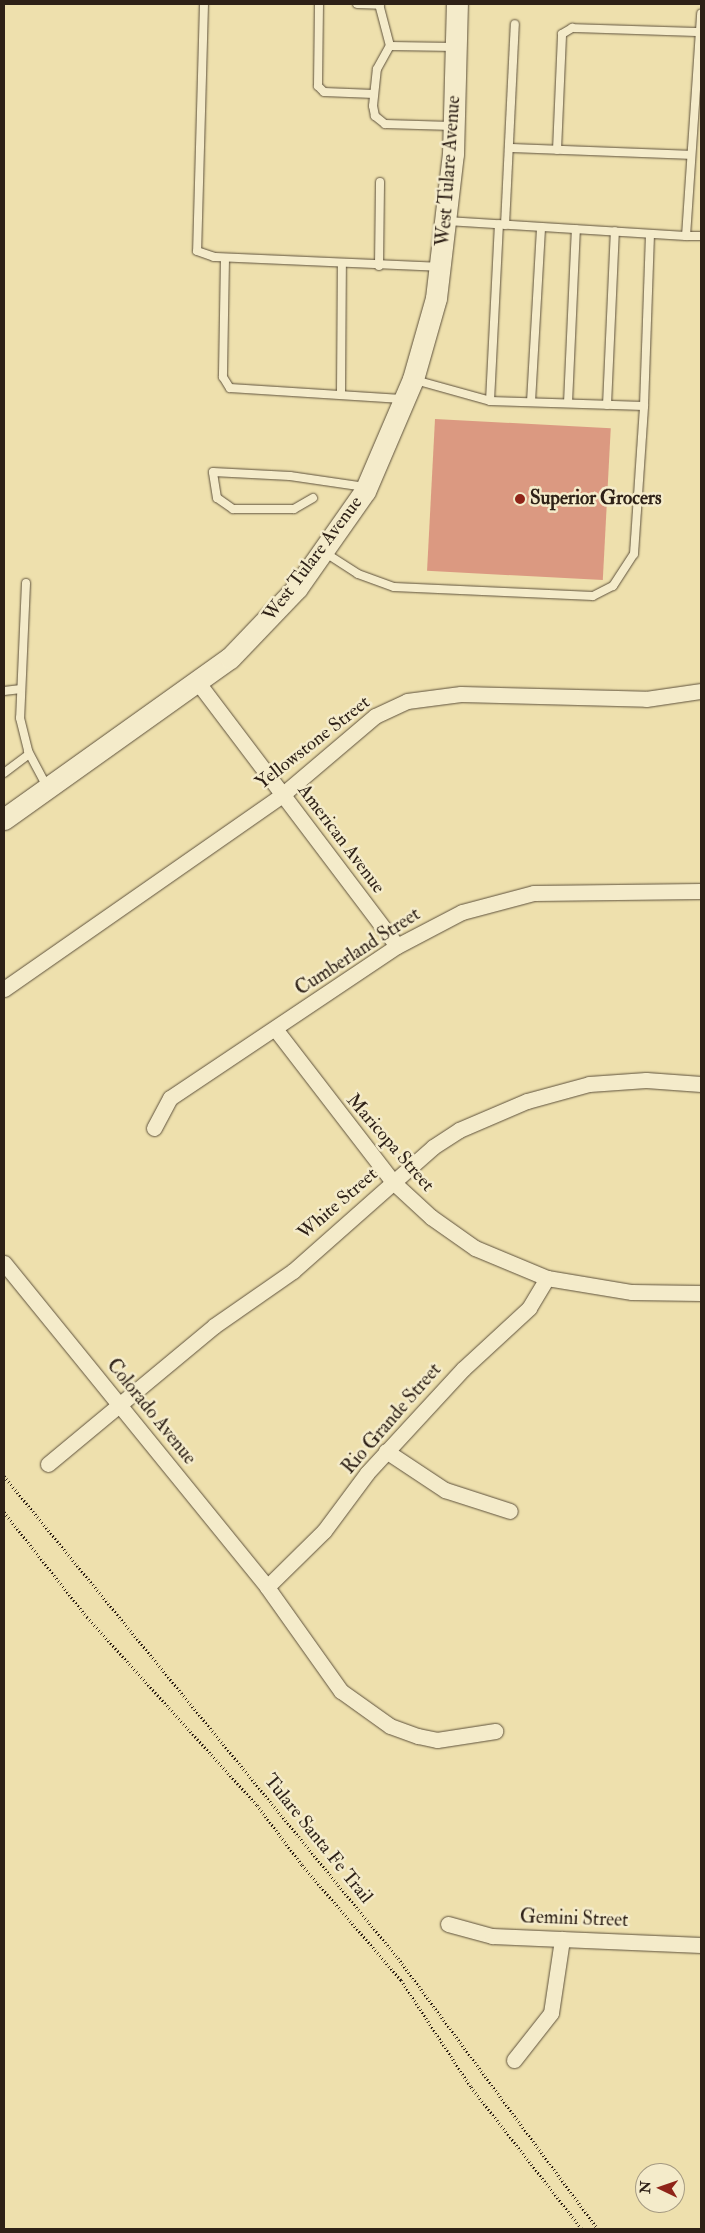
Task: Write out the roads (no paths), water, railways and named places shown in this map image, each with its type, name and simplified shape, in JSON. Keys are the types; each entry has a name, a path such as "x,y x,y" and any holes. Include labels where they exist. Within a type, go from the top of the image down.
{"main road":[{"name":"West Tulare Avenue","path":"4,819 199,684 263,626 324,552 367,487 406,400 441,267 447,221 454,126 457,4"}],"street":[{"name":"American Avenue","path":"199,684 397,946"},
{"name":"Yellowstone Street","path":"4,989 282,795 374,716 407,701 462,694 646,699 701,691"},
{"name":"Cumberland Street","path":"154,1128 170,1098 276,1030 397,946 497,899 579,890 701,891"},
{"name":"Maricopa Street","path":"276,1030 393,1182 475,1248 547,1278 632,1292 701,1293"},
{"name":"White Street","path":"48,1464 214,1326 293,1271 393,1182 459,1130 527,1101 618,1080 701,1084"},
{"name":"Colorado Avenue","path":"4,1263 267,1587 341,1691 382,1721 437,1740 495,1731"},
{"name":"Rio Grande Street","path":"267,1587 324,1532 386,1451 463,1368 512,1326 547,1278"},
{"path":"386,1451 445,1490 510,1511"},
{"name":"Gemini Street","path":"448,1924 492,1936 701,1944"},
{"path":"514,2060 551,2013 562,1939"}],"lane":[{"path":"204,4 197,251 225,258 379,266 441,267"},
{"path":"319,4 318,86 324,92 374,94"},
{"path":"356,4 380,5 390,46 377,69 374,94 375,116 385,124 454,126"},
{"path":"686,236 690,156 700,80 701,14"},
{"path":"490,401 509,148 515,24"},
{"path":"557,150 562,34 572,28 700,32"},
{"path":"390,46 456,48"},
{"path":"509,148 690,156"},
{"path":"379,266 380,182"},
{"path":"447,221 701,236"},
{"path":"531,402 541,227"},
{"path":"568,403 576,229"},
{"path":"607,405 615,231"},
{"path":"324,552 358,574 394,587 593,596 613,586 634,554 644,406 650,234"},
{"path":"225,258 223,377 230,388 341,393 406,400"},
{"path":"341,393 342,264"},
{"path":"413,379 490,401 644,406"},
{"path":"313,498 294,509 233,509 217,498 213,472 290,476 367,487"},
{"path":"26,583 20,718 30,754 48,788"},
{"path":"4,690 22,689"},
{"path":"4,773 30,754"}],"place":[{"name":"Superior Grocers","path":"520,499"}]}
